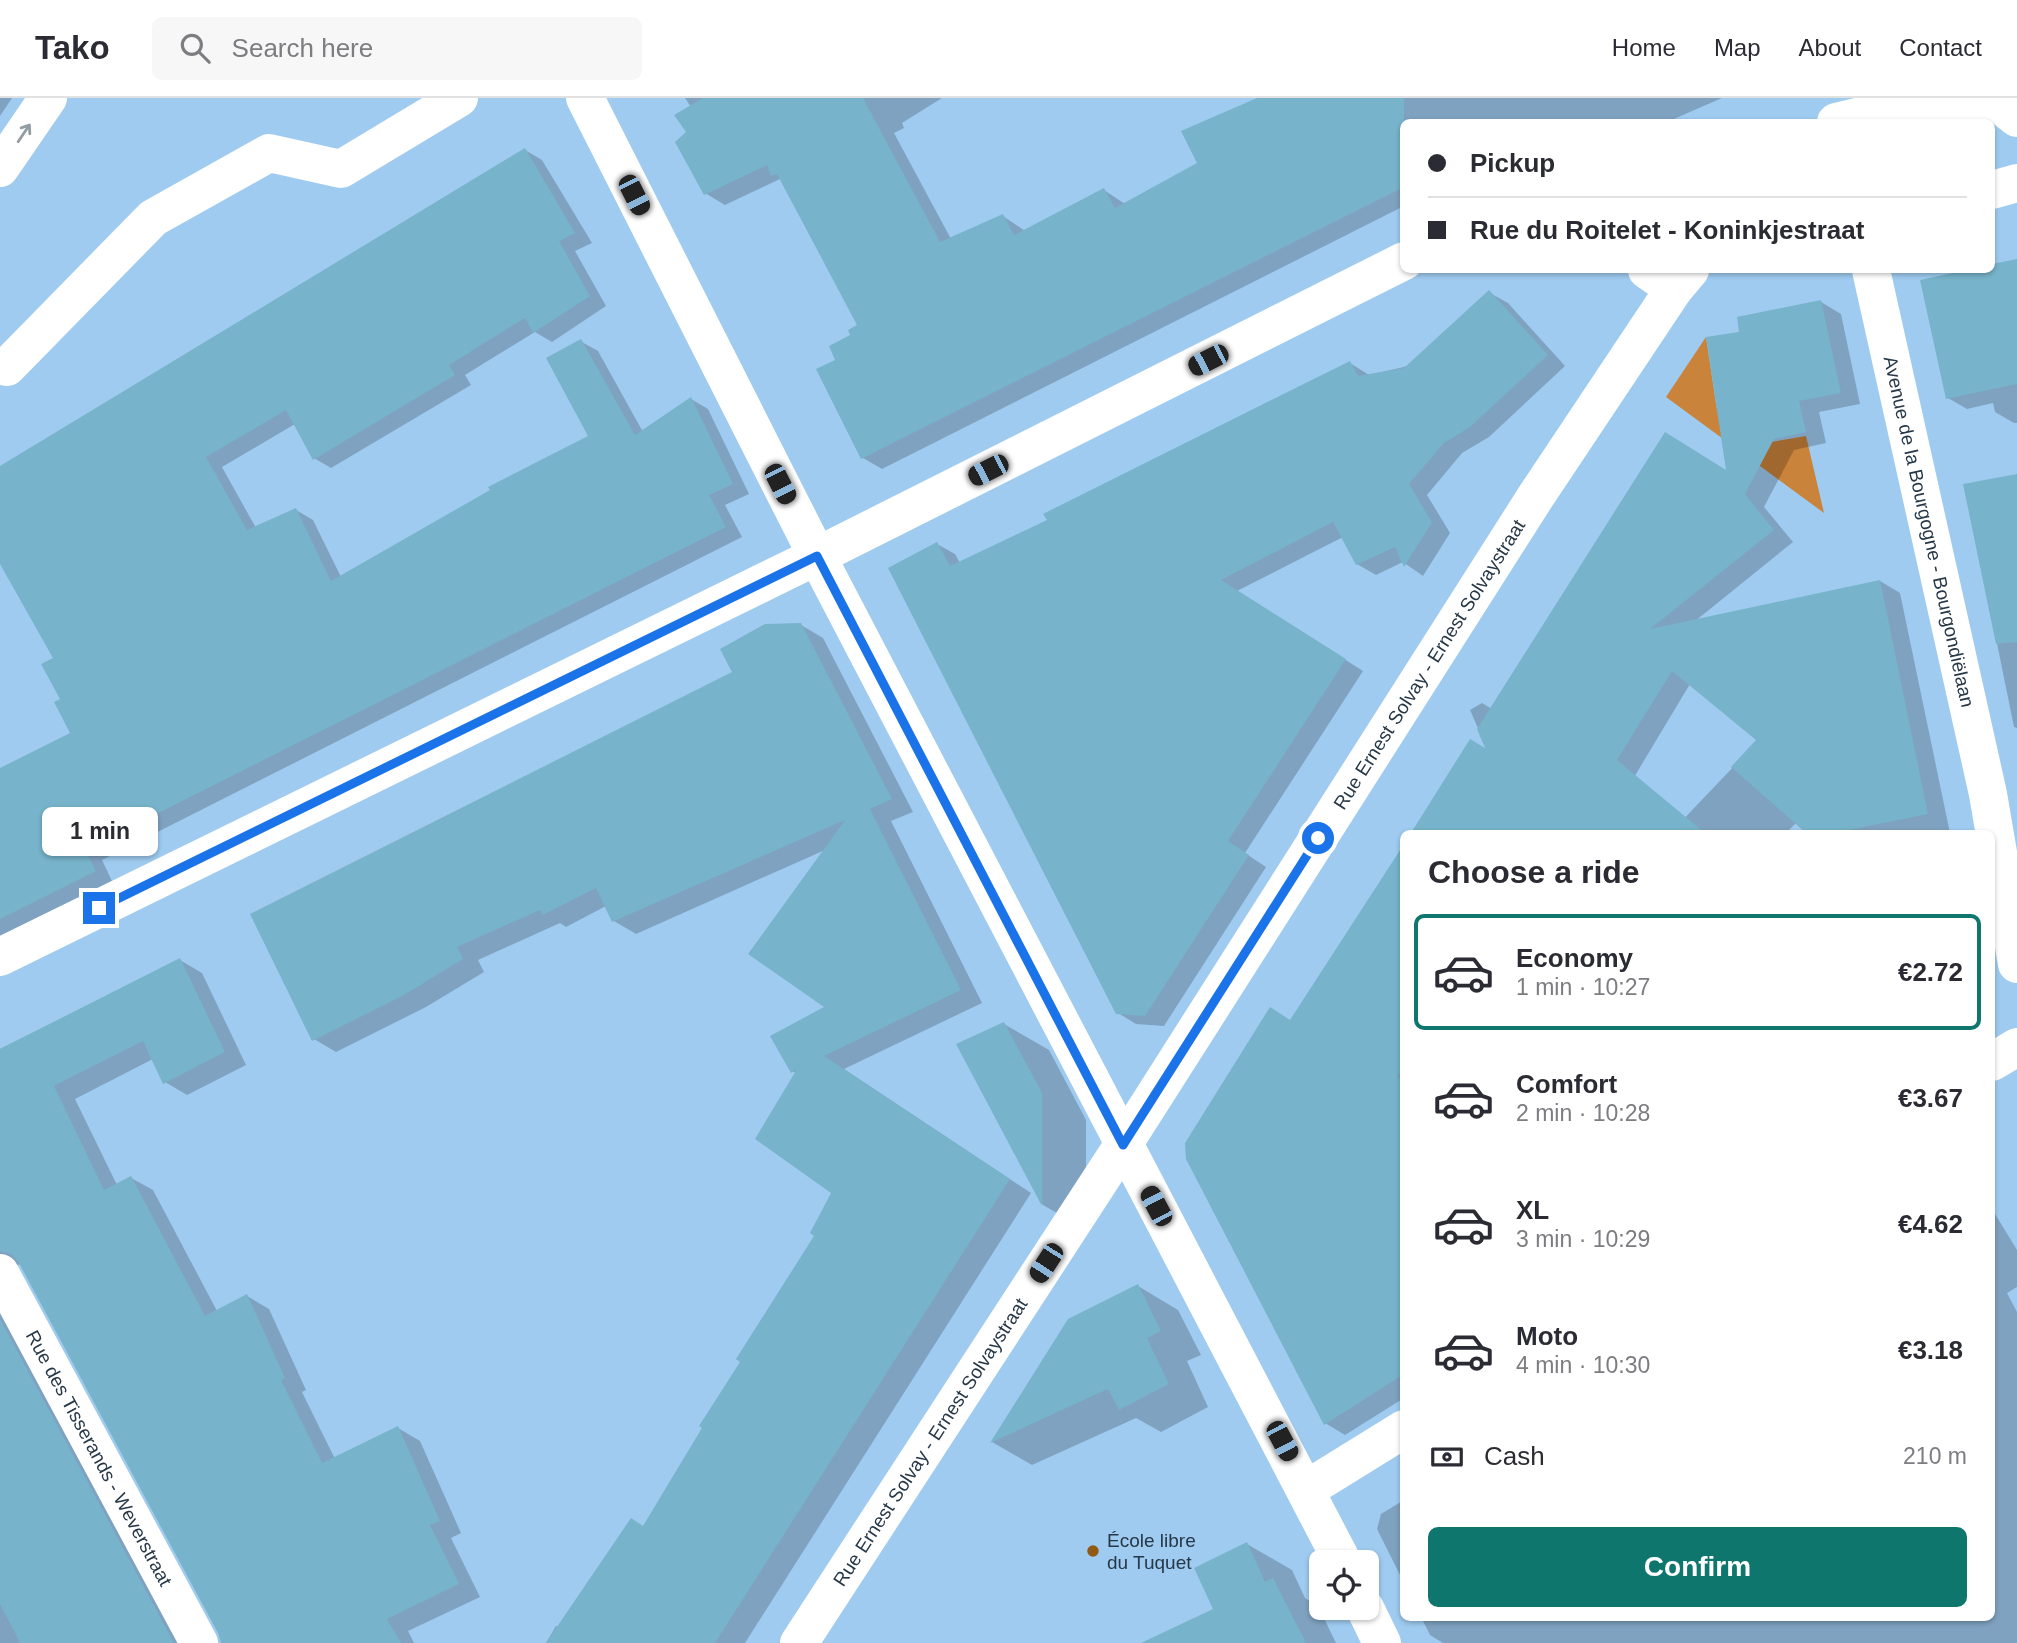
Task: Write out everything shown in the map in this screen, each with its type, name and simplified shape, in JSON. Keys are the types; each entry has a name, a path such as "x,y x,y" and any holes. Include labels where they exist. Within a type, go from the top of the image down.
{"street":[{"path":"0,168 48,98"},
{"path":"7,367 153,218 269,153 341,169 459,98"},
{"path":"585,98 817,556 1337,1550"},
{"path":"1831,98 1836,119"},
{"path":"1849,119 1886,110 2002,105"},
{"path":"1995,189 2017,183"},
{"path":"0,957 817,556 1400,263"},
{"name":"Avenue de la Bourgogne - Bourgondiëlaan","path":"1872,273 2002,796 2017,964"},
{"name":"Rue Ernest Solvay - Ernest Solvaystraat","path":"799,1643 1123,1145 1536,496 1670,276"},
{"path":"1995,1060 2017,1047"},
{"name":"Rue des Tisserands - Weverstraat","path":"0,1273 199,1643"},
{"path":"1307,1489 1400,1431"},
{"path":"1371,1620 1382,1643"}],"shaded area":[{"path":"1706,337 1717,410 1756,404 1760,444 1806,436 1824,513 1666,397"}],"building":[{"path":"703,98 863,98 940,242 1003,214 1014,235 1104,188 1115,208 1197,163 1181,131 1257,98 1404,98 1404,119 1400,119 1400,189 861,459 816,369 835,360 829,346 850,335 848,330 857,325 777,174 771,176 767,165 704,195 675,142 686,132 674,115"},
{"path":"525,148 575,233 559,241 590,296 533,333 525,318 449,365 455,375 313,460 286,410 206,457 247,530 296,508 331,581 490,490 488,487 588,436 546,358 581,339 635,435 691,397 733,484 709,495 726,527 85,850 96,871 0,919 0,768 70,733 54,702 60,699 41,664 53,658 0,564 0,466"},
{"path":"2017,259 2017,384 1946,399 1920,280 1953,273 1995,273 1995,263"},
{"path":"1489,290 1548,355 1470,427 1444,443 1409,484 1432,522 1404,567 1395,547 1356,565 1333,522 1221,580 1346,659 1228,841 1249,855 1145,1016 1116,1014 888,568 937,542 950,566 1047,520 1043,514 1350,361 1358,376 1404,368"},
{"path":"1821,300 1841,393 1799,401 1806,432 1774,439 1745,494 1774,530 1650,629 1880,580 1928,814 1849,830 1803,830 1731,767 1756,740 1672,671 1617,760 1701,830 1413,830 1470,739 1485,748 1477,729 1665,432 1726,470 1706,337 1739,332 1737,317"},
{"path":"2017,474 2017,642 1996,644 1963,484"},
{"path":"801,623 892,799 870,809 961,990 824,1056 1010,1179 715,1643 546,1643 631,1518 643,1526 702,1428 699,1426 740,1362 736,1359 814,1236 810,1233 831,1193 755,1139 797,1069 791,1073 770,1036 824,1007 748,954 845,820 612,922 596,888 543,915 540,910 457,947 463,959 404,995 312,1041 250,914 732,672 720,649 765,624"},
{"path":"1400,850 1400,1074 1397,1076 1400,1079 1400,1377 1324,1425 1186,1159 1185,1143 1270,1007 1290,1020"},
{"path":"180,958 225,1052 163,1084 143,1041 54,1086 104,1190 131,1176 205,1316 247,1294 285,1378 281,1380 322,1463 398,1426 440,1521 430,1525 459,1584 387,1619 401,1643 221,1643 19,1263 11,1254 0,1251 0,1049"},
{"path":"1004,1022 1042,1093 1042,1206 956,1044"},
{"path":"1138,1284 1161,1331 1147,1338 1169,1384 1119,1410 1108,1389 990,1443 1068,1319"},
{"path":"0,1319 174,1643 20,1643 0,1604"},
{"path":"1247,1542 1265,1582 1273,1578 1306,1643 1141,1643 1213,1609 1194,1568"}],"place":[{"name":"École libre du Tuquet","path":"1093,1551"}],"route":[{"path":"99,908 817,556 1123,1145 1318,838"}]}
